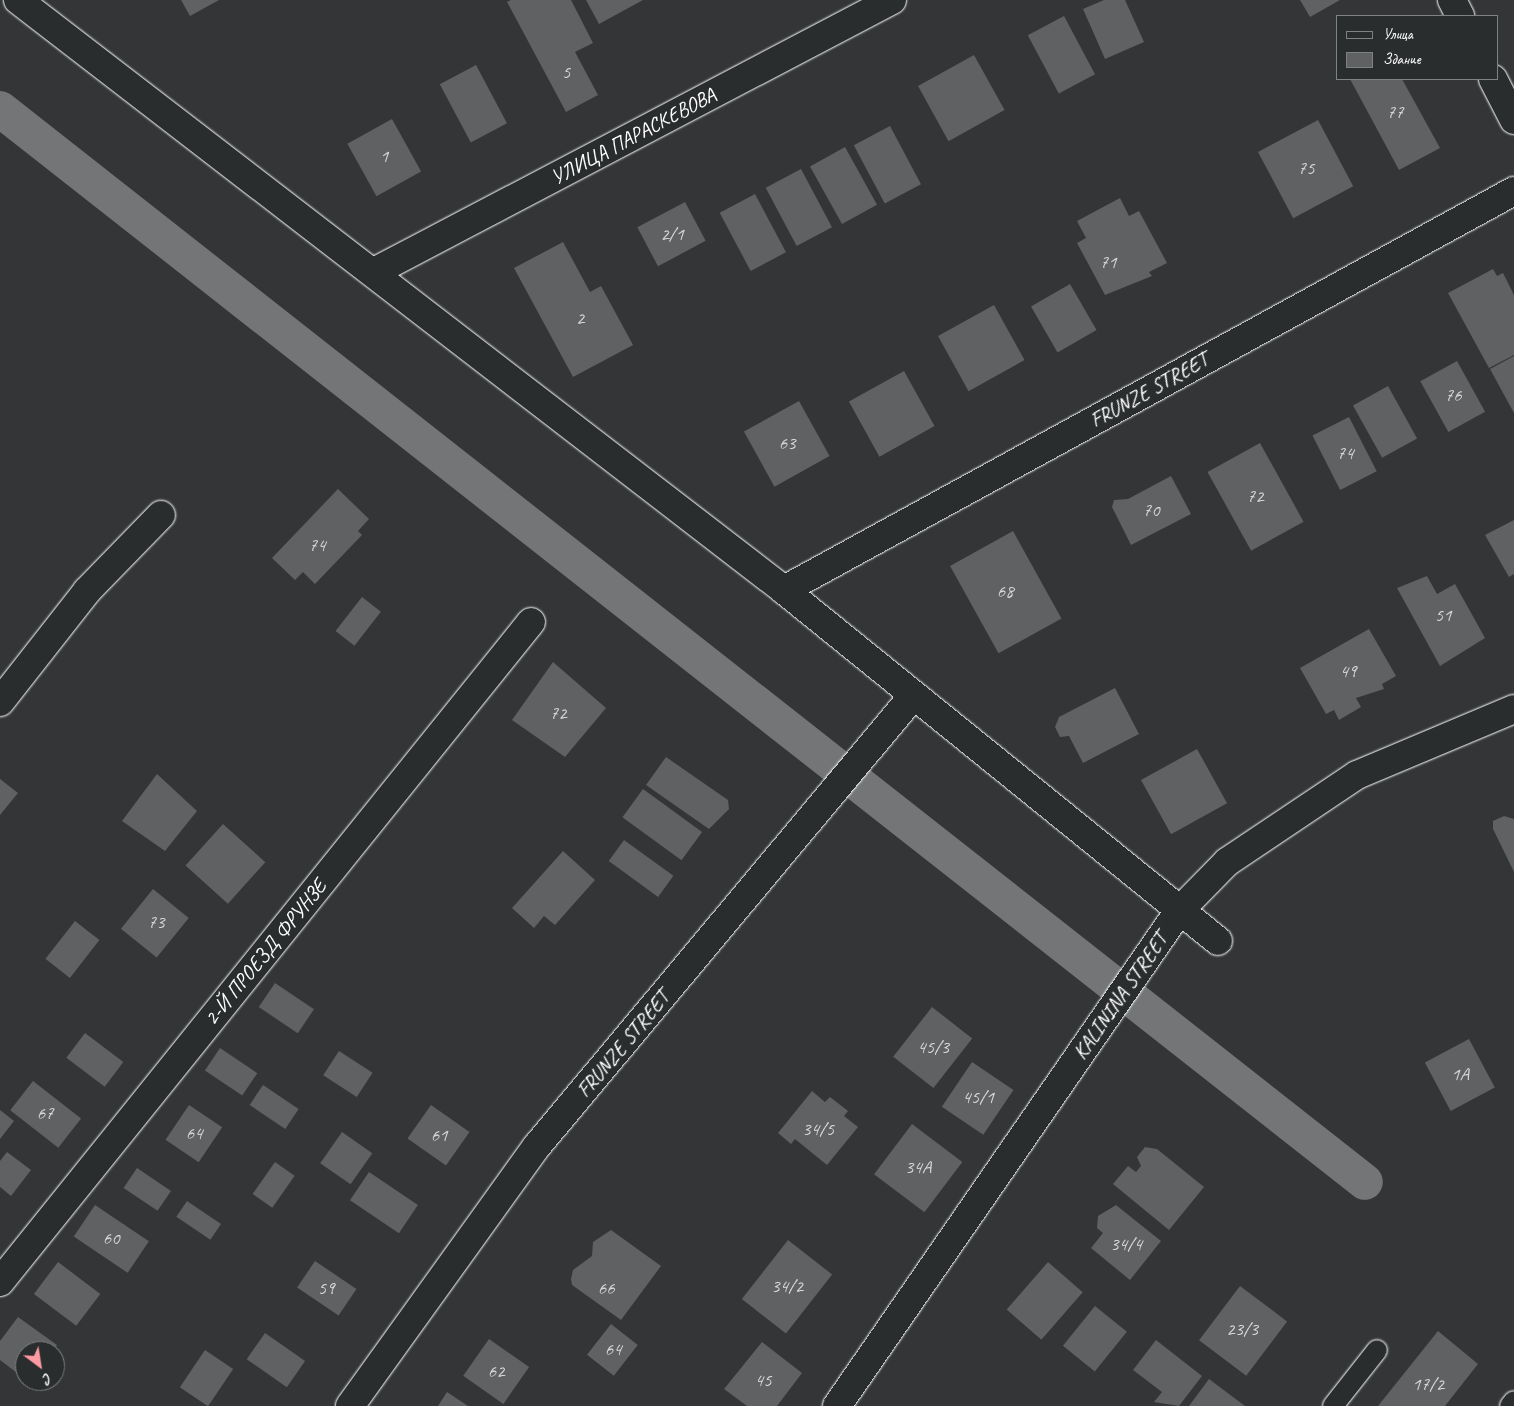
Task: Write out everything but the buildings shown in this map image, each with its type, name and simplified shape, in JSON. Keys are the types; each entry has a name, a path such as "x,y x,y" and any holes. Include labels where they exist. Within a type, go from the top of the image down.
{"street":[{"path":"0,8 5,0"},
{"path":"18,0 374,272 784,590 1218,942"},
{"name":"УЛИЦА ПАРАСКЕВОВА","path":"374,272 892,0"},
{"path":"1452,0 1460,15"},
{"path":"1494,80 1514,120"},
{"name":"FRUNZE STREET","path":"784,590 1514,191"},
{"path":"0,702 87,591 161,515"},
{"name":"2-Й ПРОЕЗД ФРУНЗЕ","path":"0,1282 531,622"},
{"name":"FRUNZE STREET","path":"350,1406 537,1146 913,696"},
{"name":"KALININA STREET","path":"837,1406 1179,910 1227,862 1357,775 1514,709"}],"lane":[{"path":"1334,1406 1377,1350"},
{"path":"1510,1406 1514,1401"}],"waterway":[{"path":"0,109 1365,1182"}]}
